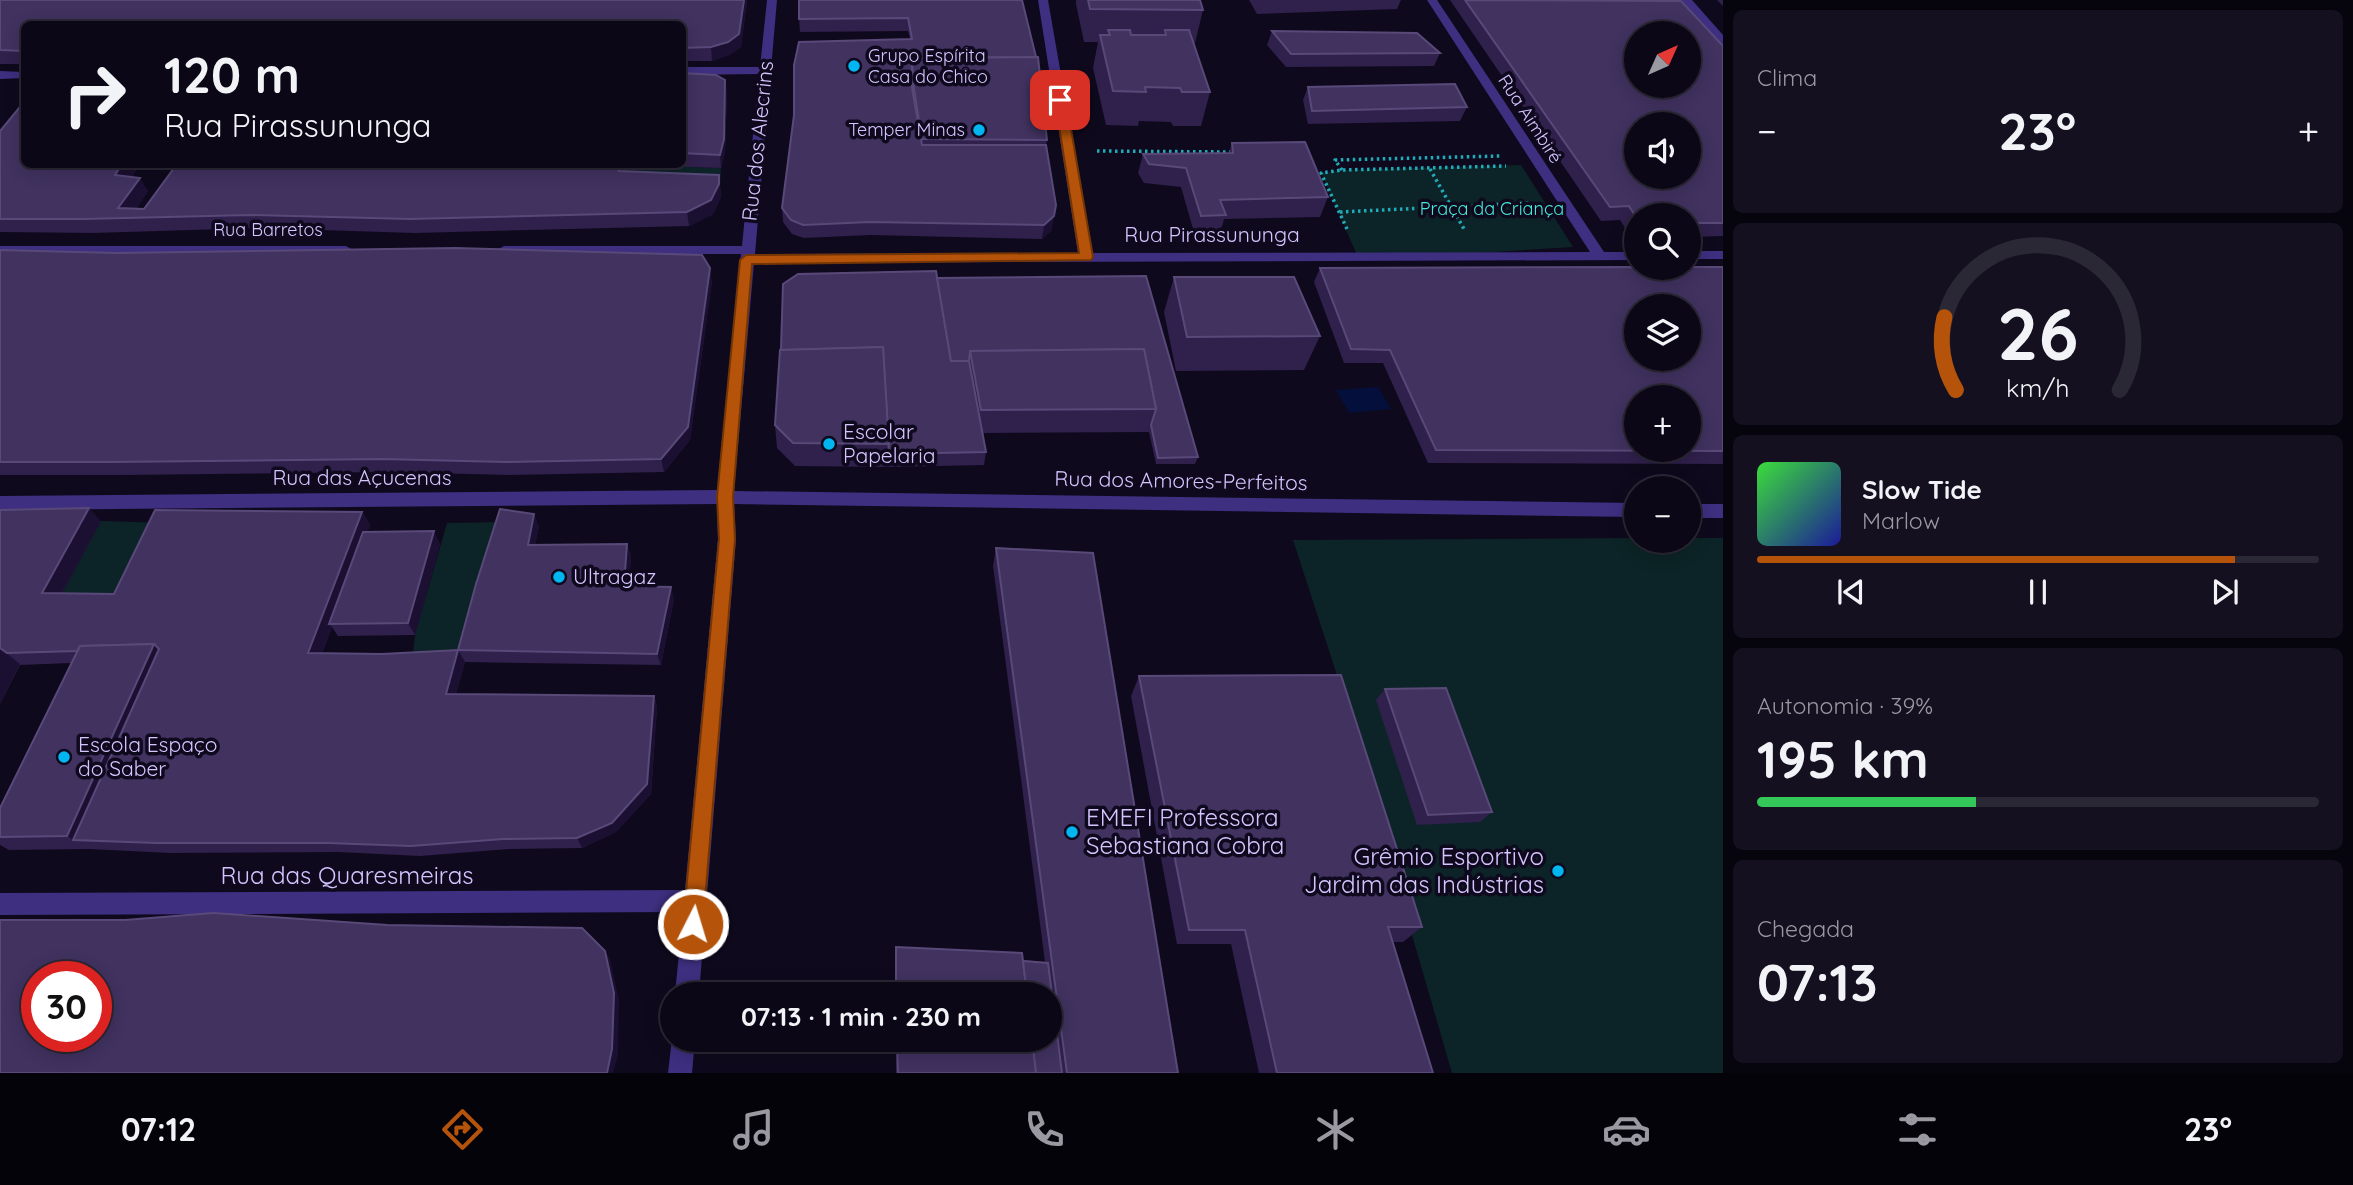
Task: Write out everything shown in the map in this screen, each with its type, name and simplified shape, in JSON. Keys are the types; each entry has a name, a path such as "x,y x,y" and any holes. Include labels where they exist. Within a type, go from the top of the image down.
{"street":[{"name":"Rua dos Alecrins","path":"688,982 727,539 725,497 772,0"},
{"path":"1043,0 1086,257"},
{"name":"Rua Aimbiré","path":"1432,0 1600,256"},
{"path":"1686,0 1723,42"},
{"path":"686,71 766,70"},
{"path":"0,75 21,75"},
{"name":"Rua Barretos","path":"0,250 360,250"},
{"path":"484,250 746,255"},
{"name":"Rua Pirassununga","path":"746,255 1624,256"},
{"path":"1701,255 1723,255"},
{"name":"Rua das Açucenas","path":"0,503 725,497"},
{"name":"Rua dos Amores-Perfeitos","path":"725,497 1624,510"},
{"path":"1701,511 1723,511"},
{"name":"Rua das Quaresmeiras","path":"0,904 695,901"},
{"path":"680,1073 682,1052"}],"path":[{"path":"1069,150 1235,152"},
{"path":"1342,170 1335,160 1532,156"},
{"path":"1349,234 1321,173 1342,170 1508,166"},
{"path":"1430,169 1465,231"},
{"path":"1340,212 1532,203"}],"green space":[{"name":"Praça da Criança","path":"1521,165 1573,247 1478,253 1357,255 1321,173 1342,170"},
{"path":"625,168 721,168 720,188 622,185"},
{"path":"101,521 166,523 126,606 56,605"},
{"path":"505,522 465,662 412,665 415,635 447,523"},
{"name":"Grêmio Esportivo Jardim das Indústrias","path":"1624,538 1624,553 1701,553 1701,538 1723,538 1723,1073 1452,1073 1335,669 1293,540"}],"shaded area":[{"path":"1378,387 1391,409 1349,413 1336,390"}],"building":[{"path":"0,0 744,0 739,34 728,42 711,47 686,48 686,21 21,21 21,51 0,50"},
{"path":"799,0 1022,0 1036,57 912,58 912,88 922,145 1046,145 1056,205 1054,216 1044,225 870,222 803,225 791,220 782,208 794,115 794,65 799,42 912,39 908,18 799,19"},
{"path":"1088,0 1200,0 1203,10 1090,9"},
{"path":"1465,0 1681,1 1700,21 1624,21 1624,98 1701,98 1701,22 1723,46 1723,223 1701,223 1701,203 1624,203 1624,206 1610,207"},
{"path":"1108,30 1130,30 1131,35 1166,35 1165,30 1189,30 1210,92 1182,92 1180,88 1145,87 1146,92 1113,91 1100,35 1110,35"},
{"path":"1272,31 1417,33 1440,53 1291,54"},
{"name":"Temper Minas","path":"1038,57 1047,140 922,139 912,58"},
{"path":"686,73 716,75 725,80 724,139 720,155 686,153"},
{"path":"1455,84 1467,107 1312,111 1308,87"},
{"path":"21,106 21,168 119,168 115,175 140,178 118,208 144,209 174,168 619,168 619,171 719,175 719,184 711,200 687,212 410,219 250,215 0,219 0,131"},
{"path":"1305,142 1328,197 1220,200 1226,215 1201,216 1186,168 1149,164 1143,154 1233,153 1232,143"},
{"path":"455,248 702,255 710,268 688,427 661,459 505,462 383,459 0,462 0,250 116,253"},
{"path":"1624,267 1624,280 1701,280 1701,267 1723,267 1723,451 1701,451 1701,385 1624,385 1624,451 1436,450 1390,350 1351,349 1320,268"},
{"path":"936,271 951,361 969,361 986,452 889,454 883,347 781,350 783,284 798,274"},
{"path":"1146,276 1198,457 1158,458 1151,425 1156,409 1144,349 970,351 969,361 951,361 937,278"},
{"path":"1174,277 1294,277 1320,336 1187,337"},
{"path":"883,347 889,444 793,443 775,425 780,350"},
{"path":"1144,349 1156,409 981,410 970,351"},
{"path":"89,508 42,593 114,594 155,510 362,512 308,653 382,654 458,650 446,694 654,696 647,784 612,823 577,838 503,839 411,846 73,840 159,649 154,644 80,646 77,651 7,653 0,648 0,510"},
{"path":"500,509 534,514 528,545 627,544 624,586 671,587 657,654 458,650"},
{"path":"434,531 408,623 329,624 363,532"},
{"path":"996,548 1093,553 1178,1073 1067,1073 1062,1036 1062,982 1055,982"},
{"path":"154,644 67,836 0,837 0,808 80,646"},
{"path":"1341,675 1422,927 1388,927 1433,1073 1277,1073 1245,930 1189,930 1139,676"},
{"path":"1446,688 1492,812 1428,815 1385,689"},
{"path":"213,913 387,925 582,928 605,951 614,993 612,1049 607,1073 0,1073 0,920 125,920"},
{"path":"896,947 1022,953 1026,982 896,982"},
{"path":"1023,961 1048,963 1050,982 1026,982"},
{"path":"897,1052 1033,1052 1036,1073 898,1073"},
{"path":"1033,1052 1059,1052 1062,1073 1036,1073"}],"place":[{"name":"Grupo Espírita Casa do Chico","path":"854,66"},
{"name":"Temper Minas","path":"979,130"},
{"name":"Escolar Papelaria","path":"829,444"},
{"name":"Ultragaz","path":"559,577"},
{"name":"Escola Espaço do Saber","path":"64,757"},
{"name":"EMEFI Professora Sebastiana Cobra","path":"1072,832"},
{"name":"Grêmio Esportivo Jardim das Indústrias","path":"1558,871"}],"route":[{"path":"693,924 727,539 725,497 746,260 1086,257 1060,100"}]}
